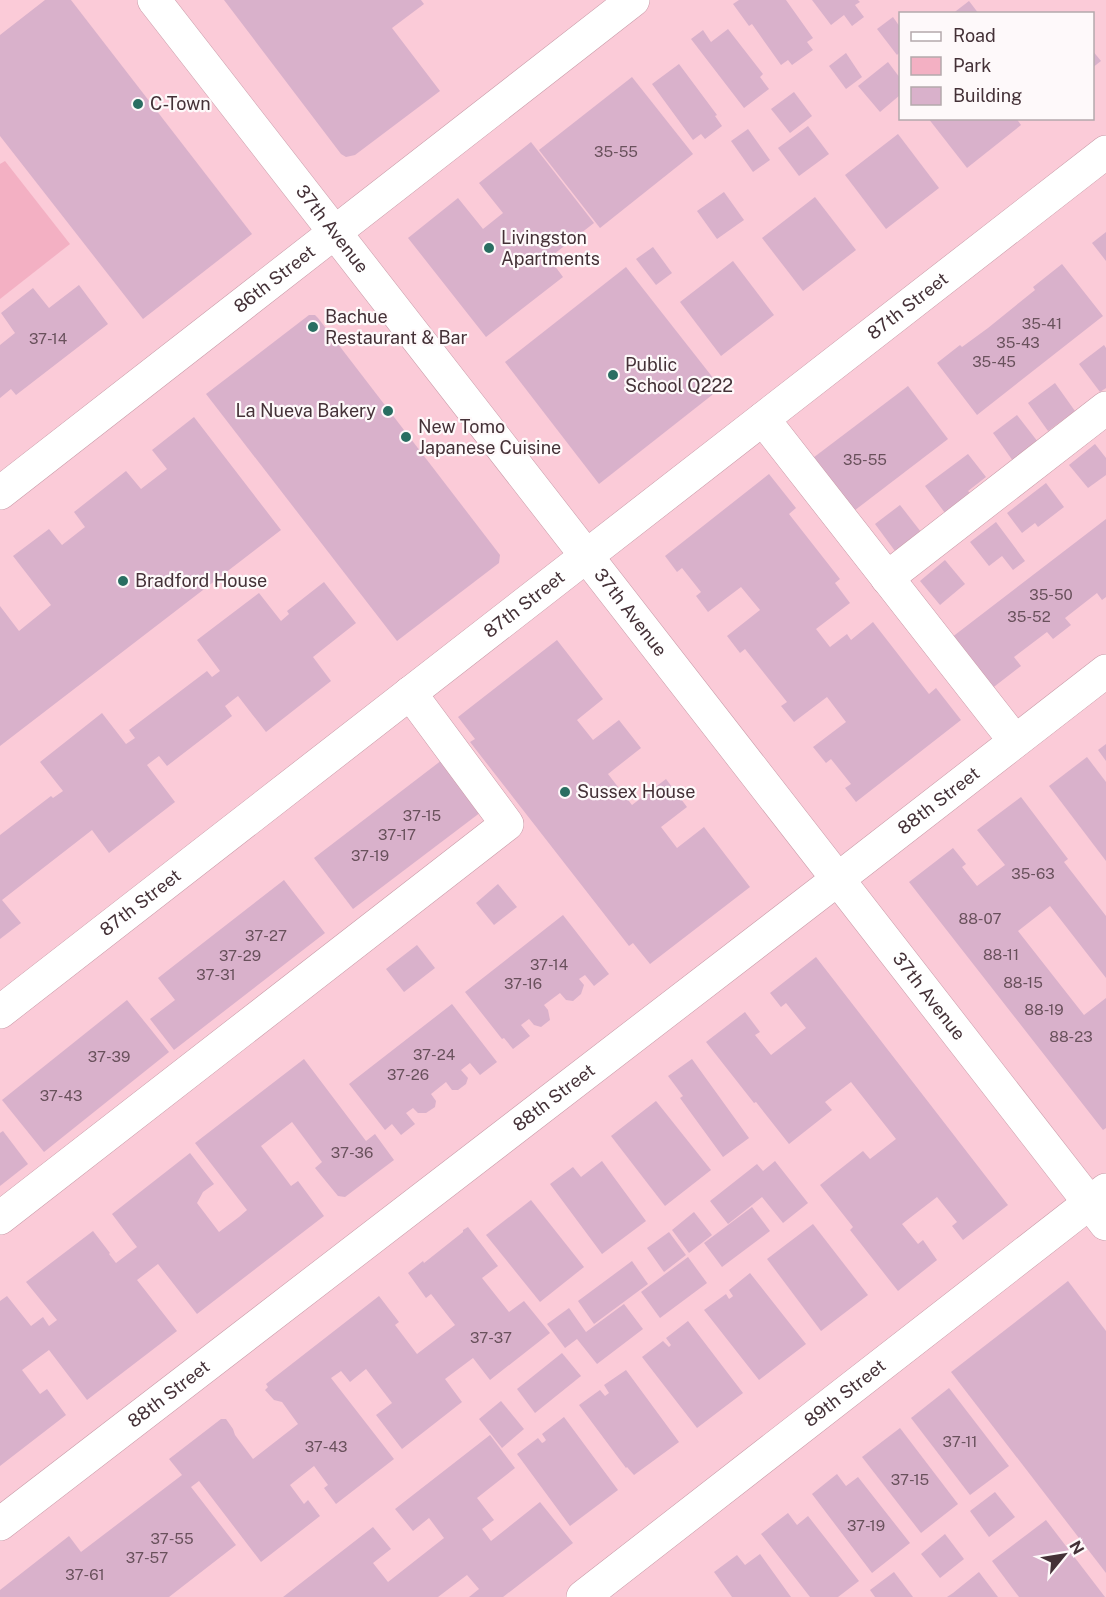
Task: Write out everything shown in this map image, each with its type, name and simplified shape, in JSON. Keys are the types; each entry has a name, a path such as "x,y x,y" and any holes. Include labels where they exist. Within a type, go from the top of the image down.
{"street":[{"name":"37th Avenue","path":"154,0 838,879 1101,1205"},
{"name":"86th Street","path":"0,493 633,0"},
{"name":"87th Street","path":"0,1012 1106,152"},
{"path":"887,578 1106,408"},
{"path":"763,419 1015,741"},
{"name":"88th Street","path":"0,1524 1106,670"},
{"path":"0,1218 507,824 410,693"},
{"name":"89th Street","path":"583,1597 1101,1205"}],"green space":[{"path":"5,161 70,244 0,299 0,164"}],"building":[{"path":"45,0 71,0 252,234 143,319 0,136 0,35"},
{"path":"224,0 421,0 424,4 392,28 440,91 355,155 346,157 341,154"},
{"path":"739,0 786,0 813,38 807,42 813,50 792,65 788,60 781,65 752,24 749,26 733,4"},
{"path":"812,0 858,0 860,2 855,5 864,17 852,26 844,15 831,25"},
{"path":"969,1 977,12 955,12"},
{"path":"893,17 899,26 899,53 897,55 877,29"},
{"path":"728,29 763,74 760,77 769,89 744,108 691,39 703,30 711,42"},
{"path":"1094,52 1101,61 1094,66"},
{"path":"846,53 862,77 846,89 829,66"},
{"path":"888,62 899,77 899,96 880,112 858,86"},
{"path":"679,64 717,115 715,116 722,126 705,139 701,134 693,140 652,84"},
{"path":"632,77 693,154 600,228 539,150"},
{"path":"794,92 812,116 790,133 771,109"},
{"path":"930,120 1017,120 1021,125 967,168"},
{"path":"808,126 829,154 799,176 778,148"},
{"path":"748,129 770,160 753,172 731,141"},
{"path":"898,134 939,188 886,229 845,175"},
{"name":"Livingston Apartments","path":"531,142 594,223 549,258 563,277 486,337 408,238 458,198 483,229 503,213 479,183"},
{"path":"724,192 744,220 717,239 697,211"},
{"path":"815,197 856,250 803,291 762,238"},
{"path":"1106,232 1106,261 1092,243"},
{"path":"653,247 672,273 656,285 636,259"},
{"path":"733,261 774,315 721,356 680,302"},
{"path":"1062,264 1103,316 977,415 937,363 960,345 962,347 988,328 1035,290 1033,287"},
{"name":"Public School Q222","path":"626,267 721,388 599,484 505,362"},
{"path":"79,285 108,324 16,395 11,389 0,398 0,345 15,333 1,313 33,288 49,308"},
{"path":"309,315 315,315 318,318 500,555 499,563 397,641 206,394"},
{"path":"1104,345 1106,348 1106,388 1100,392 1079,364"},
{"path":"1055,383 1075,411 1048,431 1028,403"},
{"path":"908,386 948,439 846,517 805,464"},
{"path":"1017,415 1038,442 1013,461 993,433"},
{"name":"Bradford House","path":"194,417 281,530 0,746 0,606 19,631 51,605 13,556 49,529 62,545 85,527 74,512 126,471 141,489 167,469 152,450"},
{"path":"1095,444 1106,458 1106,475 1088,488 1069,465"},
{"path":"968,454 986,477 945,513 925,486"},
{"path":"769,474 796,508 789,514 840,579 835,583 850,603 816,629 830,647 847,634 851,640 873,622 929,694 936,688 961,720 856,802 845,788 851,784 831,759 826,763 813,747 846,722 827,697 794,722 781,706 787,702 745,649 740,653 727,636 760,610 741,587 708,612 696,596 701,592 682,568 677,572 665,556"},
{"path":"1046,483 1064,507 1038,527 1035,523 1022,533 1007,513"},
{"path":"900,505 921,532 895,551 875,524"},
{"path":"1106,519 1106,597 1102,600 1097,593 1065,618 1071,625 1053,639 1047,632 1014,657 1021,666 986,693 947,641"},
{"path":"996,522 1025,561 1013,570 1002,556 989,566 970,542"},
{"path":"945,560 965,584 940,605 920,581"},
{"path":"324,582 356,623 313,657 331,681 266,732 238,696 225,706 232,716 167,766 159,756 147,765 175,802 109,853 92,830 2,900 21,923 0,939 0,835 51,796 53,798 63,791 40,762 102,713 126,744 135,738 129,730 207,671 212,677 220,671 197,640 259,593 281,621 289,614 287,611"},
{"name":"Sussex House","path":"557,640 603,699 577,720 593,740 619,720 641,748 608,774 632,805 666,779 687,807 661,827 677,848 704,827 750,887 650,964 633,943 629,946 470,742 475,739 458,717"},
{"path":"1106,744 1106,761 1098,750"},
{"path":"1087,757 1106,782 1106,861 1049,786"},
{"path":"442,760 481,812 353,909 314,858"},
{"path":"1021,797 1068,859 1064,862 1106,916 1106,978 1050,906 1018,931 1084,1015 1106,998 1106,1128 1103,1130 909,882 953,848 966,864 962,867 977,886 1005,865 977,830"},
{"path":"284,880 325,933 174,1050 150,1019 175,1000 158,978"},
{"path":"498,884 517,907 494,925 476,903"},
{"path":"563,915 609,974 594,986 585,975 579,979 584,985 581,994 573,1001 566,1000 560,993 544,1005 548,1010 550,1020 541,1027 534,1025 529,1019 521,1025 530,1036 513,1049 504,1038 502,1039 465,992"},
{"path":"417,945 435,968 404,992 386,969"},
{"path":"816,957 1008,1205 963,1240 952,1226 957,1222 937,1197 902,1224 918,1244 923,1240 937,1260 898,1291 850,1230 853,1227 820,1185 863,1151 870,1159 896,1139 851,1082 825,1102 832,1110 789,1144 706,1042 745,1012 760,1032 755,1035 771,1055 806,1028 786,1003 781,1007 770,993"},
{"path":"127,1000 169,1052 44,1152 2,1100"},
{"path":"452,1004 497,1062 480,1075 470,1063 461,1070 468,1078 466,1084 458,1090 452,1090 446,1082 431,1094 436,1101 435,1107 426,1113 418,1113 413,1108 406,1113 415,1124 401,1135 392,1124 385,1130 349,1084"},
{"path":"304,1059 366,1141 375,1134 394,1160 345,1197 338,1196 315,1168 322,1162 292,1122 261,1146 291,1186 298,1181 324,1216 197,1314 158,1264 137,1280 177,1331 87,1400 49,1350 22,1370 40,1394 47,1389 66,1415 0,1466 0,1301 7,1296 31,1326 43,1317 49,1326 57,1320 26,1282 93,1231 116,1263 137,1247 112,1214 190,1153 214,1184 203,1192 197,1203 219,1232 239,1217 247,1210 195,1143"},
{"path":"692,1059 749,1138 723,1157 680,1098 683,1096 668,1076"},
{"path":"656,1101 711,1170 665,1206 611,1136"},
{"path":"3,1131 28,1164 0,1186 0,1133"},
{"path":"602,1161 646,1221 602,1254 550,1184 573,1167 581,1177"},
{"path":"775,1161 808,1203 783,1223 762,1197 728,1224 710,1201 757,1164 763,1171"},
{"path":"531,1200 584,1267 540,1302 486,1235"},
{"path":"752,1207 770,1231 722,1267 704,1243"},
{"path":"694,1212 712,1235 689,1253 672,1230"},
{"path":"813,1224 868,1295 821,1331 767,1259"},
{"path":"468,1227 498,1266 482,1278 509,1312 524,1301 550,1333 490,1380 473,1358 445,1379 462,1402 402,1449 376,1415 392,1403 366,1369 350,1382 341,1371 331,1378 394,1459 336,1504 324,1488 328,1485 314,1466 290,1485 304,1504 308,1500 320,1516 261,1562 199,1481 191,1487 236,1545 169,1597 0,1597 0,1590 69,1536 81,1552 182,1475 169,1459 221,1419 226,1419 253,1459 298,1424 282,1402 274,1400 265,1390 268,1387 266,1384 379,1296 399,1322 395,1325 417,1354 455,1325 431,1294 426,1298 408,1273"},
{"path":"669,1232 686,1255 664,1272 647,1248"},
{"path":"688,1257 707,1283 660,1318 641,1292"},
{"path":"632,1261 648,1284 594,1324 578,1301"},
{"path":"750,1273 806,1344 759,1380 704,1310 726,1294 729,1299 732,1297 729,1290"},
{"path":"1068,1281 1106,1331 1106,1573 951,1372"},
{"path":"624,1304 643,1329 597,1364 577,1339 565,1348 547,1324 569,1308 586,1332"},
{"path":"688,1321 743,1393 697,1428 642,1357 663,1341 669,1347 671,1345 666,1338"},
{"path":"562,1353 581,1376 535,1413 517,1389"},
{"path":"626,1370 679,1442 634,1475 626,1468 579,1405 600,1390 605,1396 609,1393 604,1385"},
{"path":"949,1388 1009,1466 970,1495 911,1418"},
{"path":"501,1401 524,1429 502,1448 479,1419"},
{"path":"564,1417 618,1490 570,1526 517,1454 538,1438 542,1443 544,1442 546,1440 542,1434"},
{"path":"900,1428 958,1504 921,1533 862,1457"},
{"path":"490,1435 515,1468 477,1498 494,1520 482,1529 491,1541 540,1502 573,1543 503,1597 469,1597 479,1589 467,1575 438,1597 283,1597 373,1527 391,1549 373,1563 388,1582 444,1538 429,1518 413,1531 395,1509"},
{"path":"837,1474 846,1486 858,1477 910,1543 872,1573 812,1494"},
{"path":"995,1492 1015,1517 989,1537 970,1511"},
{"path":"788,1513 797,1525 808,1516 859,1581 838,1597 810,1597 761,1534"},
{"path":"1046,1520 1105,1597 1019,1597 992,1561"},
{"path":"945,1534 964,1559 940,1578 921,1554"},
{"path":"760,1554 791,1597 732,1597 714,1572 737,1555 745,1565"},
{"path":"894,1572 913,1597 875,1597 870,1590"},
{"path":"979,1572 998,1597 947,1597 953,1593"}],"place":[{"name":"C-Town","path":"138,104"},
{"name":"Livingston Apartments","path":"489,248"},
{"name":"Bachue Restaurant & Bar","path":"313,327"},
{"name":"Public School Q222","path":"613,375"},
{"name":"La Nueva Bakery","path":"388,411"},
{"name":"New Tomo Japanese Cuisine","path":"406,437"},
{"name":"Bradford House","path":"123,581"},
{"name":"Sussex House","path":"565,792"}]}
